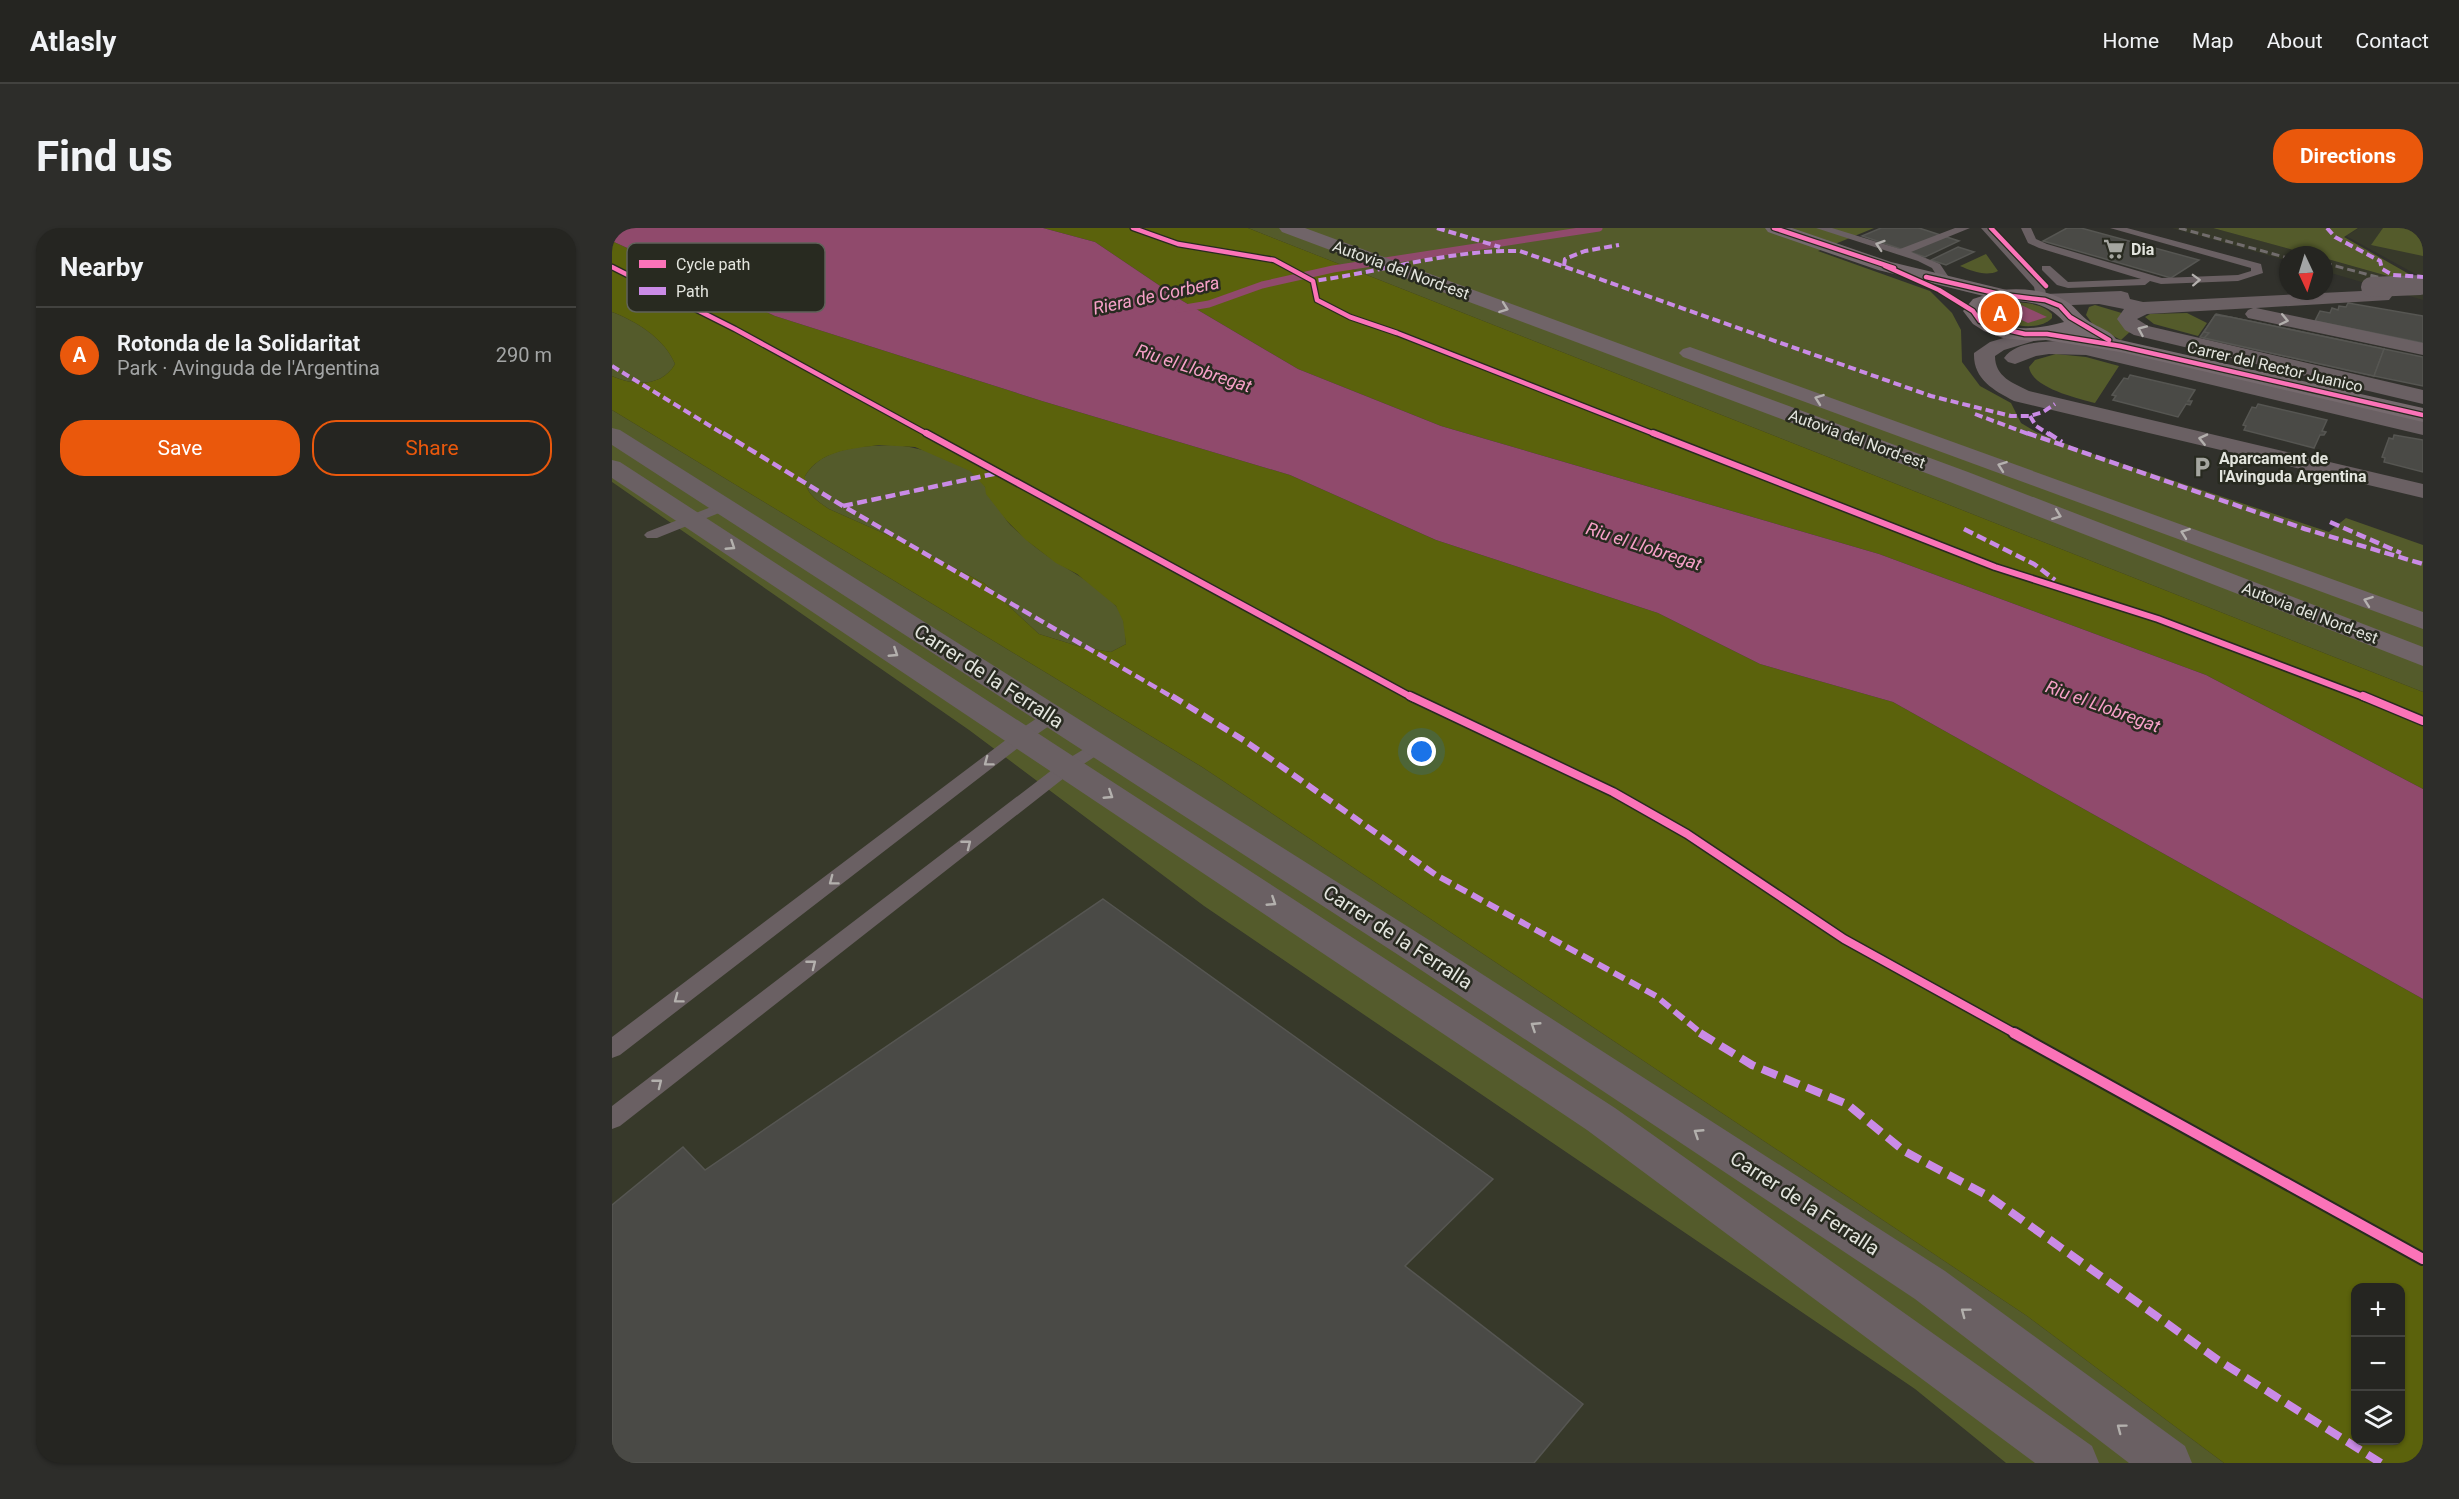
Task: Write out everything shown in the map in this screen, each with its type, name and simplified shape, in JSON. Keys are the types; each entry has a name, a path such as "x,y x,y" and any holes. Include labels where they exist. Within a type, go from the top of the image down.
{"highway":[{"name":"Autovia del Nord-est","path":"1288,228 1959,477 2423,657"},
{"name":"Autovia del Nord-est","path":"1398,247 1585,315"},
{"name":"Autovia del Nord-est","path":"1674,347 2423,621"}],"main road":[{"path":"1774,228 1885,266 2011,296 2043,300"},
{"path":"1885,266 1939,290 1977,316 1984,300 2011,296"},
{"name":"Carrer del Rector Juanico","path":"2043,300 2060,306 2069,315 2120,346"},
{"path":"2042,334 2066,328 2070,325 2069,315"},
{"name":"Carrer del Rector Juanico","path":"1977,316 2002,330 2120,346 2423,415"}],"street":[{"path":"2069,315 2095,299 2143,308 2377,291 2422,285"},
{"path":"2333,289 2377,291"},
{"path":"2043,300 2279,290"},
{"path":"2206,304 2423,349"},
{"name":"Carrer del Rector Juanico","path":"2143,308 2130,314 2127,319 2141,332 2423,397"},
{"path":"1977,316 1979,341 1971,356 1976,375 1997,391 2012,398 2034,404 2046,400"},
{"path":"2042,334 1997,346 1985,353 1983,364 1987,374 2001,385 2022,396 2423,491"},
{"name":"Carrer del Rector Juanico","path":"2046,400 2013,378 2007,369 2011,362 2017,356 2048,348 2086,349 2423,428"},
{"name":"Carrer de la Ferralla","path":"612,435 1416,949 1930,1285 2168,1463"},
{"name":"Carrer de la Ferralla","path":"612,467 1600,1119 2074,1463"}],"lane":[{"path":"1821,228 1901,252 1936,266 1946,282"},
{"path":"1901,252 1965,228"},
{"path":"1986,228 2040,286 2043,300"},
{"path":"2015,228 2026,228 2032,241 2043,246 2161,281"},
{"path":"2058,267 2061,283 2068,285 2238,278 2257,273 2257,266 2115,228"},
{"path":"2026,271 2093,266 2097,262"},
{"path":"2011,296 2026,271"},
{"path":"652,535 724,506"},
{"path":"612,1049 1021,737 1052,716"},
{"path":"612,1119 1067,767 1099,746"}],"shaded area":[{"path":"2172,228 2213,228 2279,246 2279,258"},
{"path":"2359,228 2423,228 2423,276 2419,276 2346,236"},
{"path":"2333,261 2423,286 2423,300 2333,274"},
{"path":"612,482 969,730 1204,906 1915,1389 2006,1463 612,1463"}],"green space":[{"path":"1043,228 1248,228 2423,692 2423,789 2206,675 1879,554 1441,426 1298,369 1181,300 1095,242"},
{"path":"1248,228 1874,228 1818,251 1930,291 1952,313 1961,330 1962,362 1980,386 2011,403 2021,423 2036,432 2087,452 2329,532 2346,518 2423,545 2423,692"},
{"path":"2213,228 2358,228 2344,237 2423,282 2423,286 2333,261 2333,246 2279,246"},
{"path":"2383,228 2423,228 2423,256 2371,245"},
{"path":"612,241 627,248 627,312 766,312 1042,401 1290,475 1436,540 1658,613 1760,664 1893,702 2423,999 2423,1463 2224,1463 2027,1316 1202,767 612,410 612,376 629,382 655,381 669,372 675,364 664,347 649,332 631,320 612,312","holes":["879,445 915,447 970,471 985,487 986,494 1007,521 1026,540 1056,563 1077,574 1116,606 1123,621 1126,644 1111,652 1081,647 1039,634 984,583 899,540 829,509 816,499 805,482 805,476 812,467 828,456 837,452"]},
{"path":"1986,254 1998,271 1984,273 1960,266"},
{"path":"2006,303 2036,305 2052,314 2052,318 2039,325 2013,324 2005,321 1993,311"},
{"path":"2095,305 2125,314 2133,329 2121,340 2094,326 2086,315 2089,307"},
{"path":"612,312 631,320 657,339 675,364 669,372 655,381 638,383 612,376"},
{"path":"2187,313 2207,323 2198,336 2154,324 2145,317 2150,314"},
{"path":"2056,354 2086,357 2119,366 2095,403 2056,391 2038,381 2032,374 2029,367 2035,360"},
{"path":"612,410 1202,767 2027,1316 2224,1463 2006,1463 1915,1389 1204,906 969,730 612,482"},
{"path":"892,445 932,453 953,460 970,470 985,486 1013,528 1046,555 1094,586 1115,605 1123,618 1126,644 1111,652 1081,647 1039,634 984,583 899,540 829,509 809,491 805,476 812,466 822,459 844,450"}],"water":[{"name":"Riu el Llobregat","path":"612,228 1043,228 1095,242 1181,300 1298,369 1441,426 1879,554 2206,675 2423,789 2423,999 1893,702 1760,664 1658,613 1436,540 1290,475 1042,401 766,312 825,312 825,243 627,243 627,248 612,241"},
{"path":"2019,304 2047,317 2028,323 2000,310"}],"building":[{"path":"1881,228 1919,228 1959,241 1925,257 1862,236"},
{"name":"Dia","path":"2067,228 2081,228 2199,260 2171,278 2043,241"},
{"path":"1958,247 1974,252 1946,265 1931,260"},
{"path":"2348,303 2423,316 2423,343 2315,321 2320,311 2330,313 2332,308 2338,310 2339,306 2346,307"},
{"path":"2216,314 2384,349 2374,376 2200,337"},
{"path":"2215,315 2384,349 2374,376 2204,338 2209,333 2204,332"},
{"path":"2384,349 2423,357 2423,386 2374,376"},
{"path":"2130,375 2195,390 2188,401 2192,401 2190,405 2186,404 2178,417 2113,400 2116,396 2112,395 2124,378 2128,379"},
{"path":"2258,404 2327,420 2322,431 2326,432 2320,435 2314,448 2244,430 2246,426 2243,425 2252,407 2256,408"},
{"path":"2394,435 2423,440 2423,472 2384,462 2385,458 2382,457 2389,438 2393,439"},
{"path":"1103,899 1493,1179 1405,1266 1583,1404 1534,1463 612,1463 612,1205 683,1147 705,1170"}],"waterway":[{"name":"Riera de Corbera","path":"1179,309 1209,304 1262,285 1333,269 1599,228"}],"railway":[{"path":"2179,228 2279,256"},
{"path":"2333,265 2423,289"}],"marked path":[{"path":"1437,228 1500,247"},
{"path":"2327,228 2335,237 2380,261 2382,269 2393,275 2423,277"},
{"path":"1564,266 1565,259 1578,253 1619,245"},
{"path":"1308,277 1313,281 1353,276 1488,250 1520,251 1931,396 2011,416 2030,416 2043,412 2055,404"},
{"path":"612,366 843,506 1120,665 1245,741 1436,875 1656,996 1705,1037 1752,1065 1847,1104 1904,1151 1990,1197 2218,1360 2381,1463"},
{"path":"1975,414 2305,529 2423,564"},
{"path":"2030,416 2036,426 2062,442"},
{"path":"843,506 998,473"},
{"path":"2330,522 2401,553"},
{"path":"1964,529 2034,564 2055,580"}],"cycle path":[{"path":"1133,228 1178,244 1274,260 1313,281 1317,300 1350,317 1397,333 1995,567 2050,583 2211,638 2423,721"},
{"path":"1774,228 1894,268"},
{"path":"1991,228 2046,286"},
{"path":"1885,266 1939,290 1973,311 1980,321 1994,327 2025,334 2047,334 2120,346 2423,415"},
{"path":"612,267 627,275"},
{"path":"1926,277 2004,295 2045,300 2060,306 2070,317 2109,340"},
{"path":"701,312 1405,694 1613,792 1687,834 1844,939 2423,1259"}],"place":[{"name":"Dia","path":"2114,249"},
{"name":"Rotonda de la Solidaritat","path":"2000,313"},
{"name":"Aparcament de l'Avinguda Argentina","path":"2202,467"}]}
